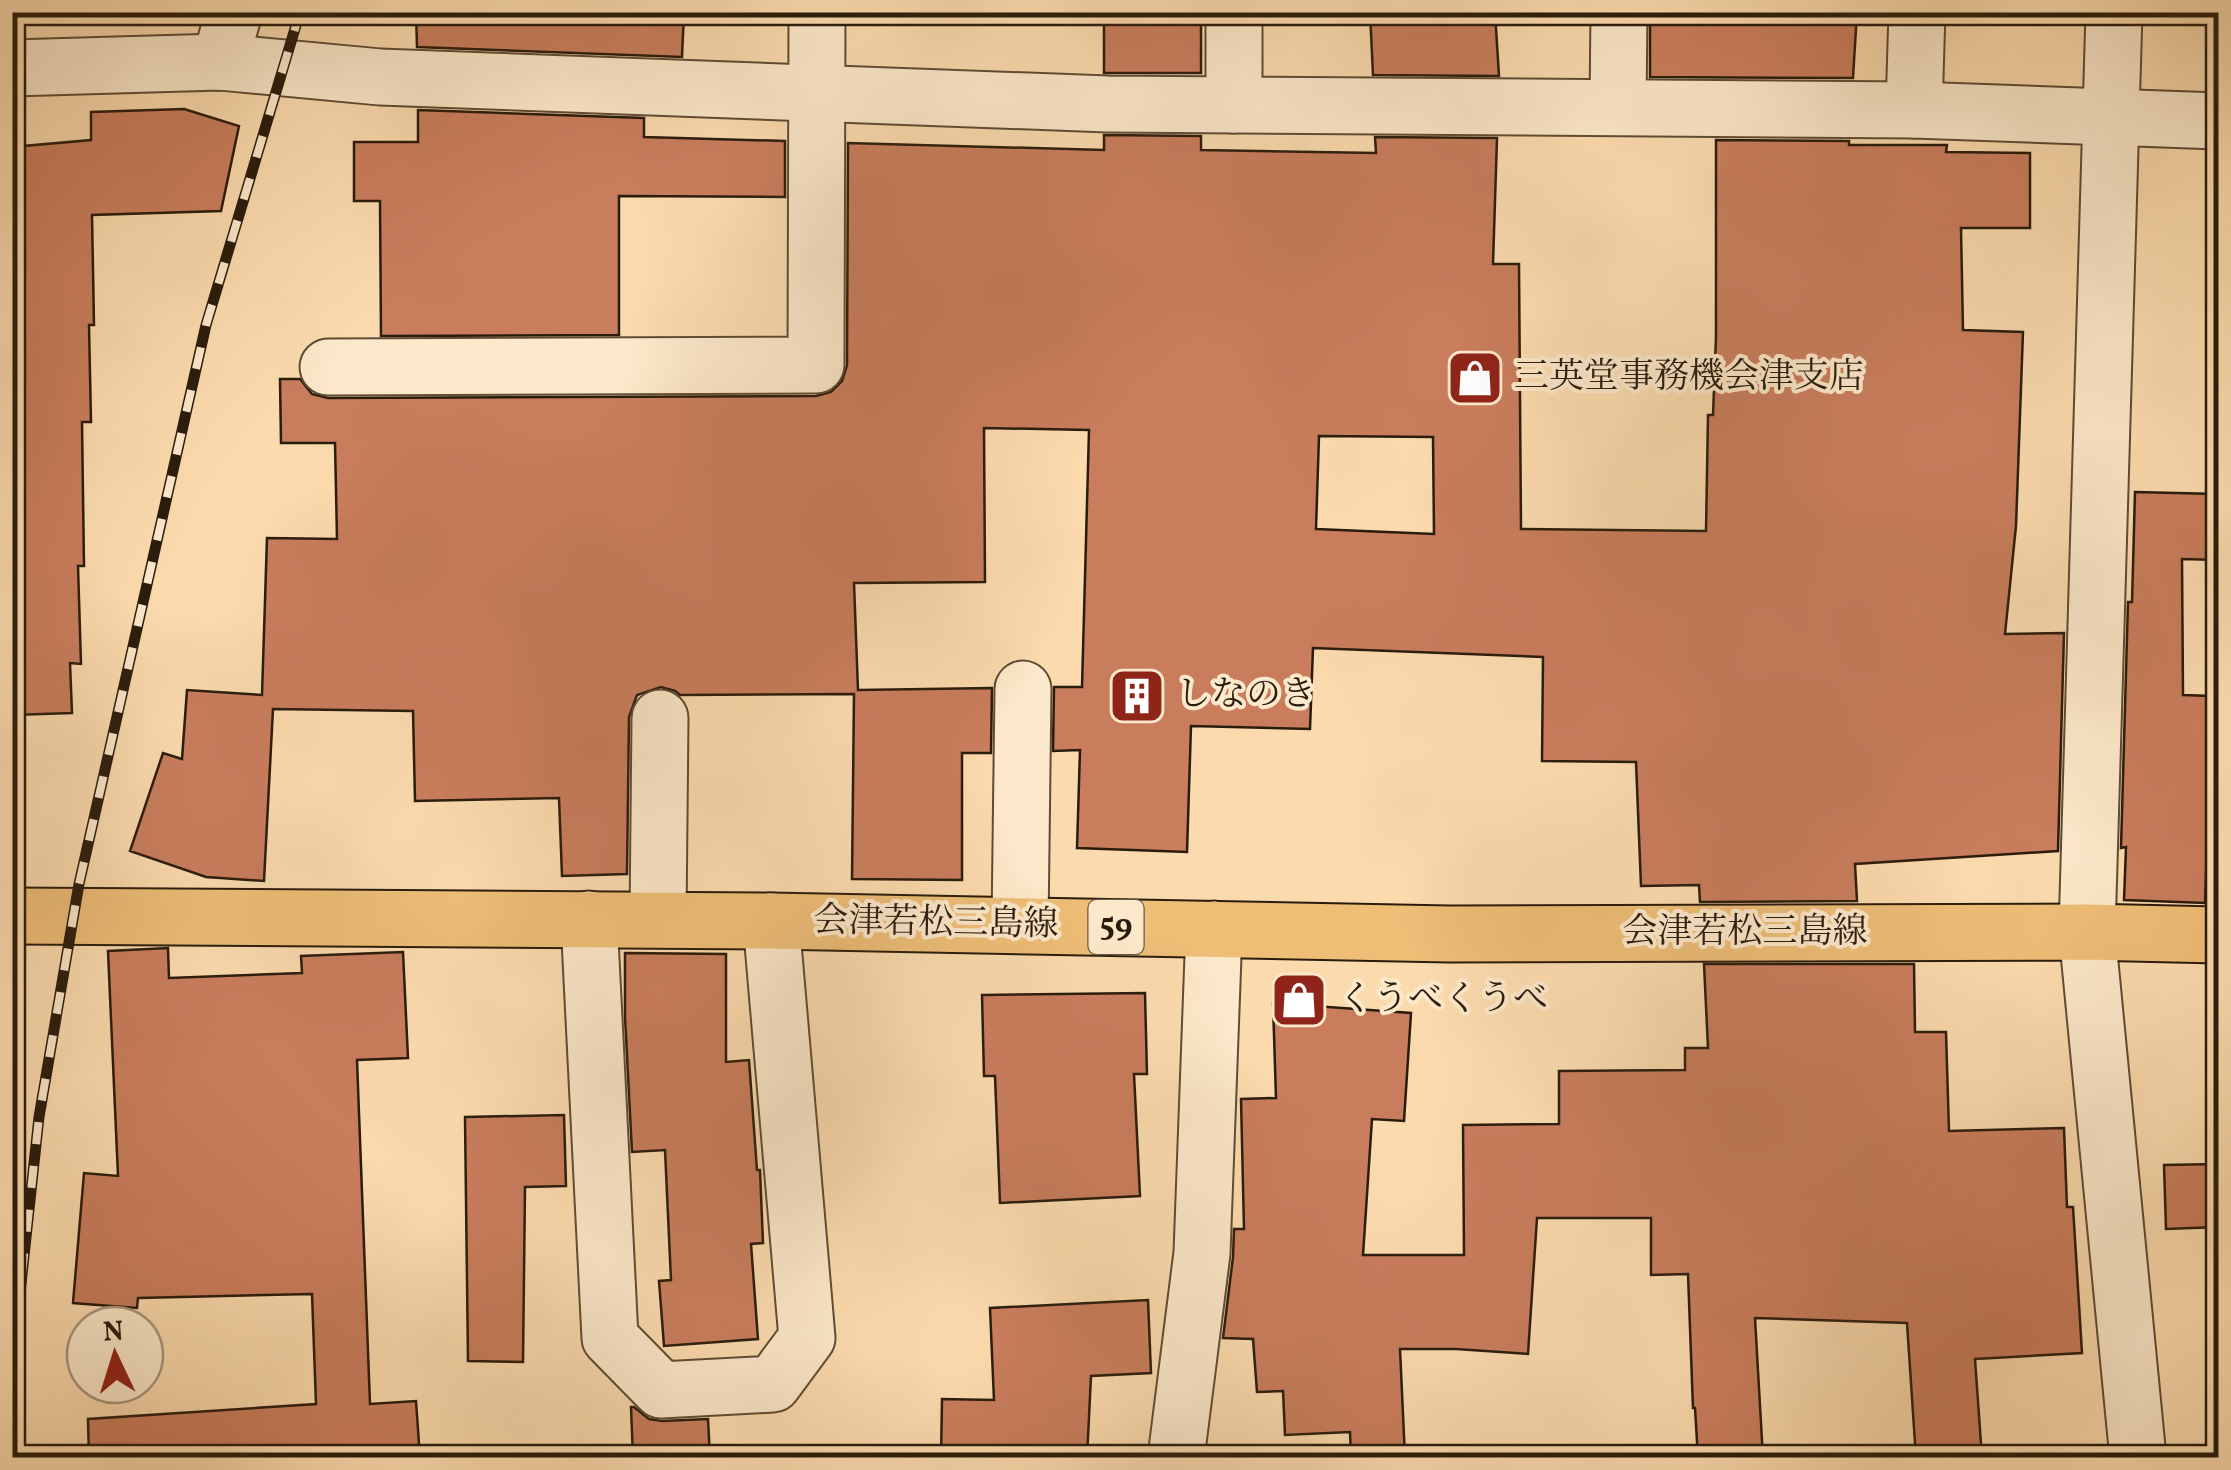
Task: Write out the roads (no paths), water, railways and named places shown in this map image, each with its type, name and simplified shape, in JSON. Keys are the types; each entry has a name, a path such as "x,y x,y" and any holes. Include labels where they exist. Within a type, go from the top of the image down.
{"main road":[{"name":"会津若松三島線","path":"12,916 772,921 1450,934 2218,935"}],"street":[{"path":"328,366 816,365 817,12"},
{"path":"1234,12 1234,105"},
{"path":"1618,106 1619,12"},
{"path":"1914,110 1916,12"},
{"path":"2114,12 2087,932 2138,1458"},
{"path":"12,68 227,37 380,77 1108,104 1914,110 2218,121"},
{"path":"1020,925 1023,689"},
{"path":"658,920 660,718"},
{"path":"589,919 610,1338 661,1390 773,1384 807,1338 772,921"},
{"path":"1176,1458 1202,1253 1214,928"}],"railway":[{"path":"12,1451 20,1293 39,1117 79,884 206,325 300,12"}],"place":[{"name":"三英堂事務機会津支店","path":"1475,378"},
{"name":"しなのき","path":"1137,696"},
{"name":"くうべくうべ","path":"1299,1000"}]}
